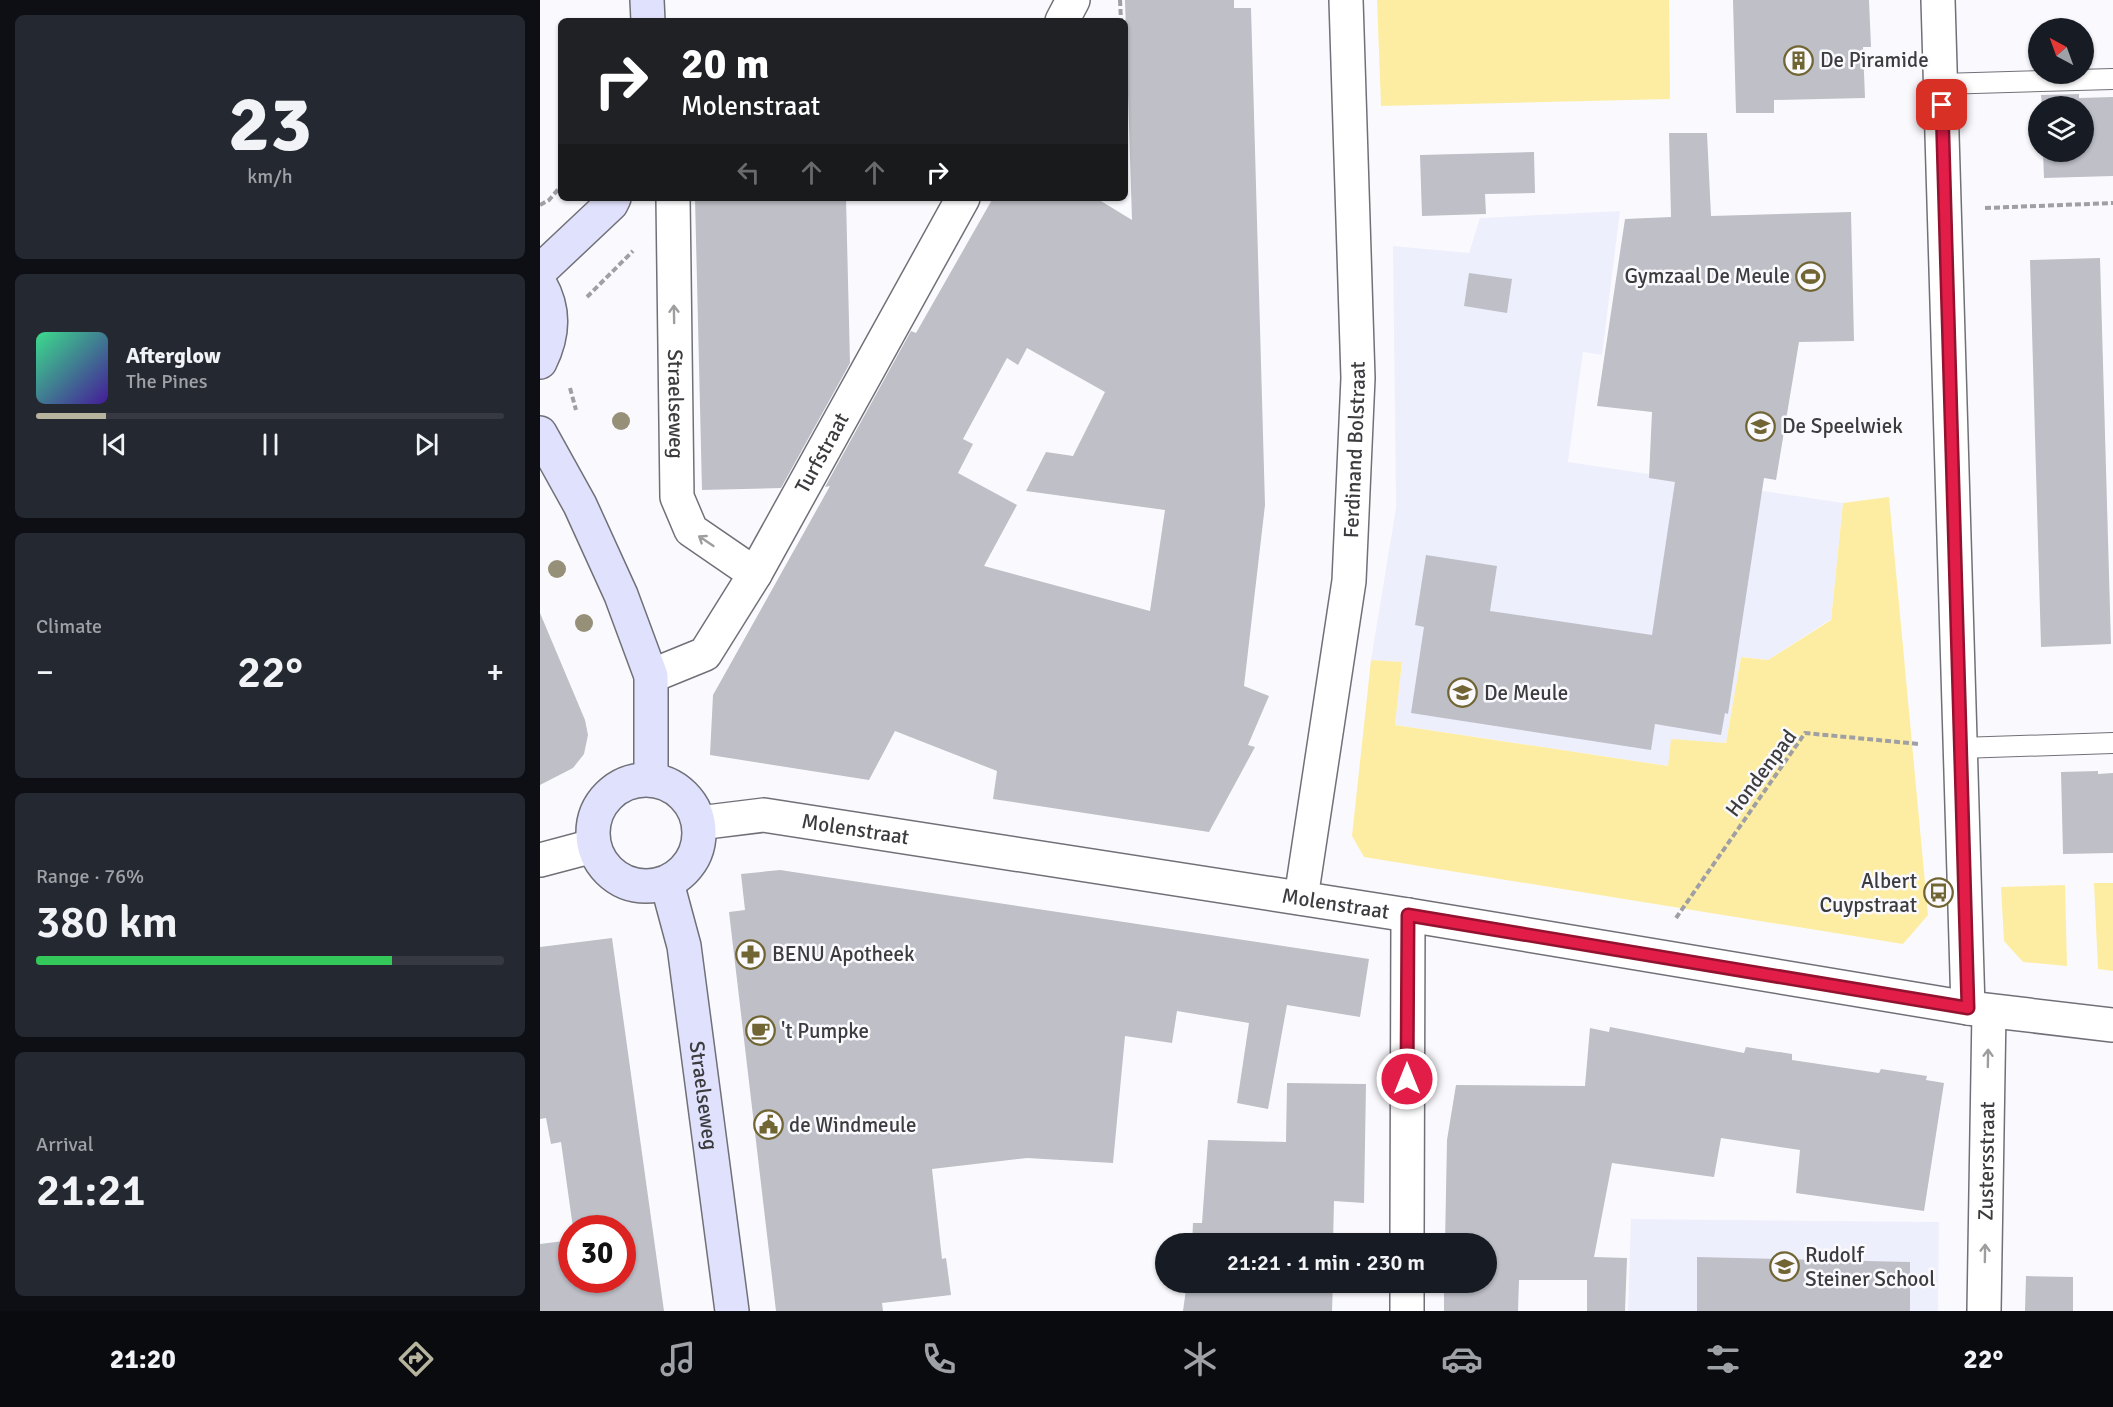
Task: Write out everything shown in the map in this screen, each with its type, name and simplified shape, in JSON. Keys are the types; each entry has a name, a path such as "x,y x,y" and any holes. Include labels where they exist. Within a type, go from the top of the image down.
{"street":[{"path":"647,0 648,18"},
{"path":"1064,18 1073,0"},
{"name":"Ferdinand Bolstraat","path":"1301,898 1349,581 1358,378 1347,0"},
{"path":"1938,0 1960,748 1979,1009"},
{"path":"540,271 592,224 611,201"},
{"name":"Straelseweg","path":"673,201 677,497 692,530 755,574"},
{"name":"Turfstraat","path":"651,676 705,654 755,574 961,201"},
{"path":"540,284 547,297 552,321 548,345 540,362"},
{"path":"540,433 580,505 603,555 621,595 651,676 651,779"},
{"path":"651,779 670,784 688,799 699,823 699,841 693,860 681,874 667,883 643,888 621,881 606,870 593,846 592,827 598,809 610,792 628,783 651,779"},
{"name":"Molenstraat","path":"699,823 764,815 1408,915 1979,1009 2113,1025"},
{"path":"540,860 593,846"},
{"name":"Straelseweg","path":"667,883 684,946 732,1311"},
{"path":"1407,1233 1408,915"},
{"name":"Zustersstraat","path":"1979,1009 1984,1311"},
{"path":"1407,1293 1407,1311"}],"lane":[{"path":"1941,84 2113,79"},
{"path":"1960,748 2113,743"}],"path":[{"path":"1120,0 1121,18"},
{"path":"540,205 549,200 558,190"},
{"path":"1945,209 2113,203"},
{"path":"584,300 637,247"},
{"name":"Hondenpad","path":"1649,955 1805,733 1960,748"}],"shaded area":[{"path":"1377,0 1669,0 1670,99 1381,106"},
{"path":"1620,211 1602,355 1583,352 1568,462 1843,503 1831,619 1768,660 1741,657 1726,743 1672,740 1669,766 1395,725 1402,662 1371,660 1396,508 1393,246 1469,253 1480,218"},
{"path":"1889,497 1928,915 1903,944 1364,857 1352,836 1371,660 1402,662 1395,725 1668,766 1671,739 1726,743 1741,657 1768,660 1831,620 1843,503"},
{"path":"2094,883 2113,883 2113,971 2098,969"},
{"path":"2065,885 2067,966 2023,962 2004,941 2001,887"},
{"name":"Rudolf Steiner School","path":"1631,1219 1939,1222 1938,1311 1628,1311"}],"building":[{"path":"1125,0 1234,0 1234,8 1251,8 1265,505 1244,686 1269,696 1248,745 1255,747 1209,832 993,799 997,771 895,731 869,780 710,755 713,695 830,486 825,487 911,331 916,333 991,201 1101,201 1132,220 1128,18 1126,18","holes":["1027,348 1105,392 1073,456 1046,452 1026,491 1165,510 1150,611 984,566 1017,505 958,473 973,444 963,439 1007,358 1018,365"]},
{"name":"De Piramide","path":"1733,0 1869,0 1871,47 1863,47 1865,98 1774,100 1774,113 1736,113"},
{"path":"2079,94 2079,96 2041,96"},
{"path":"2113,97 2113,176 2044,178 2043,162 2094,162 2094,98"},
{"path":"1669,133 1707,133 1711,216 1851,212 1854,341 1799,342 1776,480 1764,478 1728,714 1725,713 1721,735 1655,724 1651,750 1411,713 1424,627 1415,625 1426,555 1497,566 1490,611 1652,635 1675,482 1649,478 1652,412 1597,406 1625,219 1671,217"},
{"path":"1534,152 1535,193 1485,194 1486,214 1422,216 1420,155"},
{"path":"695,201 846,201 850,363 781,488 702,490"},
{"path":"2100,258 2111,644 2041,647 2030,260"},
{"path":"1469,273 1512,279 1507,313 1464,306"},
{"path":"540,613 585,720 588,735 584,754 573,768 540,785"},
{"path":"2098,771 2098,774 2113,773 2113,853 2063,854 2061,772"},
{"path":"780,870 1369,959 1360,1017 1287,1005 1268,1109 1237,1103 1249,1023 1177,1011 1172,1043 1125,1036 1113,1163 1027,1158 932,1169 942,1259 946,1258 951,1295 882,1303 883,1311 776,1311 729,912 745,910 741,874"},
{"path":"612,938 664,1311 540,1311 540,1244 558,1242 558,1293 636,1293 636,1215 571,1215 561,1142 551,1144 546,1118 540,1119 540,947"},
{"path":"1610,1027 1744,1053 1746,1047 1792,1054 1792,1060 1879,1073 1881,1069 1927,1076 1926,1080 1944,1083 1924,1211 1796,1193 1800,1150 1721,1138 1714,1177 1612,1163 1594,1257 1627,1258 1625,1311 1587,1311 1587,1280 1519,1280 1518,1311 1444,1311 1444,1293 1497,1293 1497,1233 1445,1233 1447,1140 1456,1085 1585,1086 1590,1028 1609,1032"},
{"path":"1287,1083 1366,1084 1364,1203 1334,1201 1333,1233 1193,1233 1193,1223 1202,1223 1208,1140 1286,1142"},
{"path":"1697,1257 1910,1262 1910,1311 1697,1311"},
{"path":"2026,1276 2073,1277 2073,1311 2025,1311"},
{"path":"1185,1293 1333,1293 1332,1311 1183,1311"}],"place":[{"name":"De Piramide","path":"1799,60"},
{"name":"Gymzaal De Meule","path":"1811,276"},
{"name":"De Speelwiek","path":"1761,426"},
{"name":"De Meule","path":"1463,693"},
{"name":"Albert Cuypstraat","path":"1938,893"},
{"name":"BENU Apotheek","path":"751,954"},
{"name":"'t Pumpke","path":"760,1031"},
{"name":"de Windmeule","path":"768,1125"},
{"name":"Rudolf Steiner School","path":"1784,1267"}],"route":[{"path":"1407,1079 1408,915 1968,1008 1942,105"}]}
